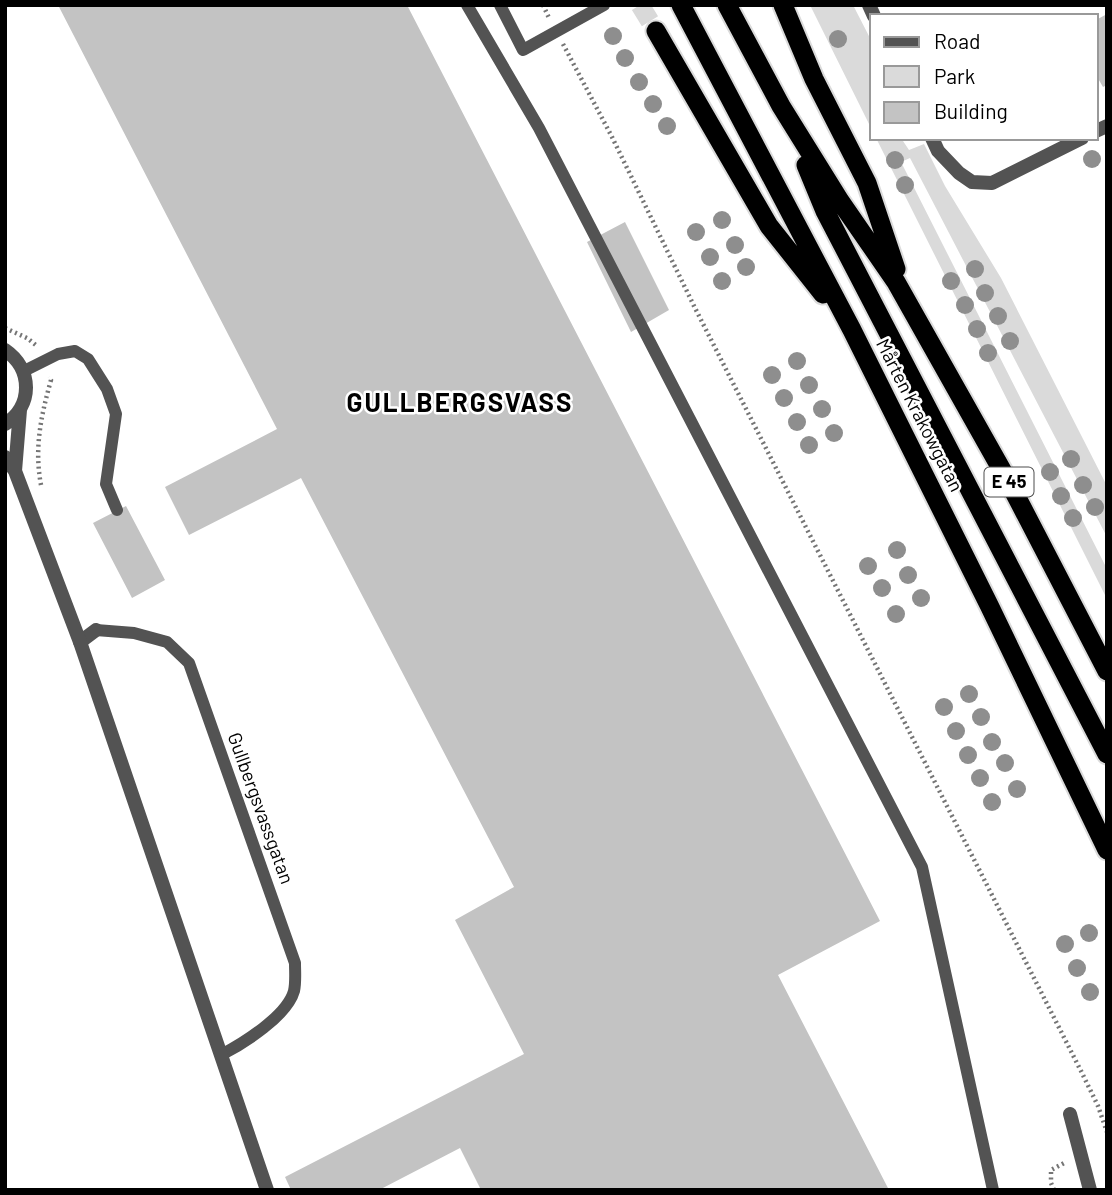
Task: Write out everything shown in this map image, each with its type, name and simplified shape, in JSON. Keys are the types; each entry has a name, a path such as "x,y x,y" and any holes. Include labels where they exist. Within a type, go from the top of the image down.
{"highway":[{"name":"Mårten Krakowgatan","path":"681,5 852,330 1107,850"},
{"name":"E 45","path":"727,5 781,106 840,201 905,297 1012,488 1107,671"},
{"path":"783,5 814,79 867,183 905,297"},
{"path":"656,31 769,226 852,330"},
{"path":"781,106 825,211 1107,754"}],"street":[{"path":"933,140 938,151 959,173 972,182 992,183 1078,140"},
{"path":"5,350 15,358 24,372 27,391 20,410 15,471"},
{"path":"5,424 20,410"},
{"path":"5,457 15,471 80,642 267,1190"},
{"name":"Gullbergsvassgatan","path":"80,642 96,630"},
{"path":"1070,1114 1090,1190"}],"lane":[{"path":"467,5 539,128 922,867 993,1190"},
{"path":"500,5 523,50 604,5"},
{"path":"24,372 58,354 75,351 88,359 107,389 116,414 106,484 117,510"},
{"name":"Gullbergsvassgatan","path":"96,630 134,633 167,642 189,663 295,963 294,990 286,1008 240,1045 221,1055"}],"path":[{"path":"543,5 1083,1073 1107,1132"},
{"path":"5,328 35,343 51,380 38,438 37,463 42,487"}],"green space":[{"path":"810,5 853,5 870,38 870,126"},
{"path":"877,140 902,140 909,150 924,144 945,186 1001,278 1107,486 1107,537 910,158 901,162 1107,569 1107,599"}],"building":[{"path":"58,5 407,5 880,921 778,975 889,1190 481,1190 460,1148 379,1190 291,1190 285,1177 524,1054 455,920 514,887 301,478 189,535 165,487 277,429"},
{"path":"1107,14 1107,85 1103,87 1098,78 1098,19"},
{"path":"625,222 669,310 631,332 587,242"},
{"path":"126,506 165,580 132,598 93,523"}],"tunnel":[{"path":"640,5 656,31"}],"district":[{"name":"GULLBERGSVASS","path":"460,403"}]}
